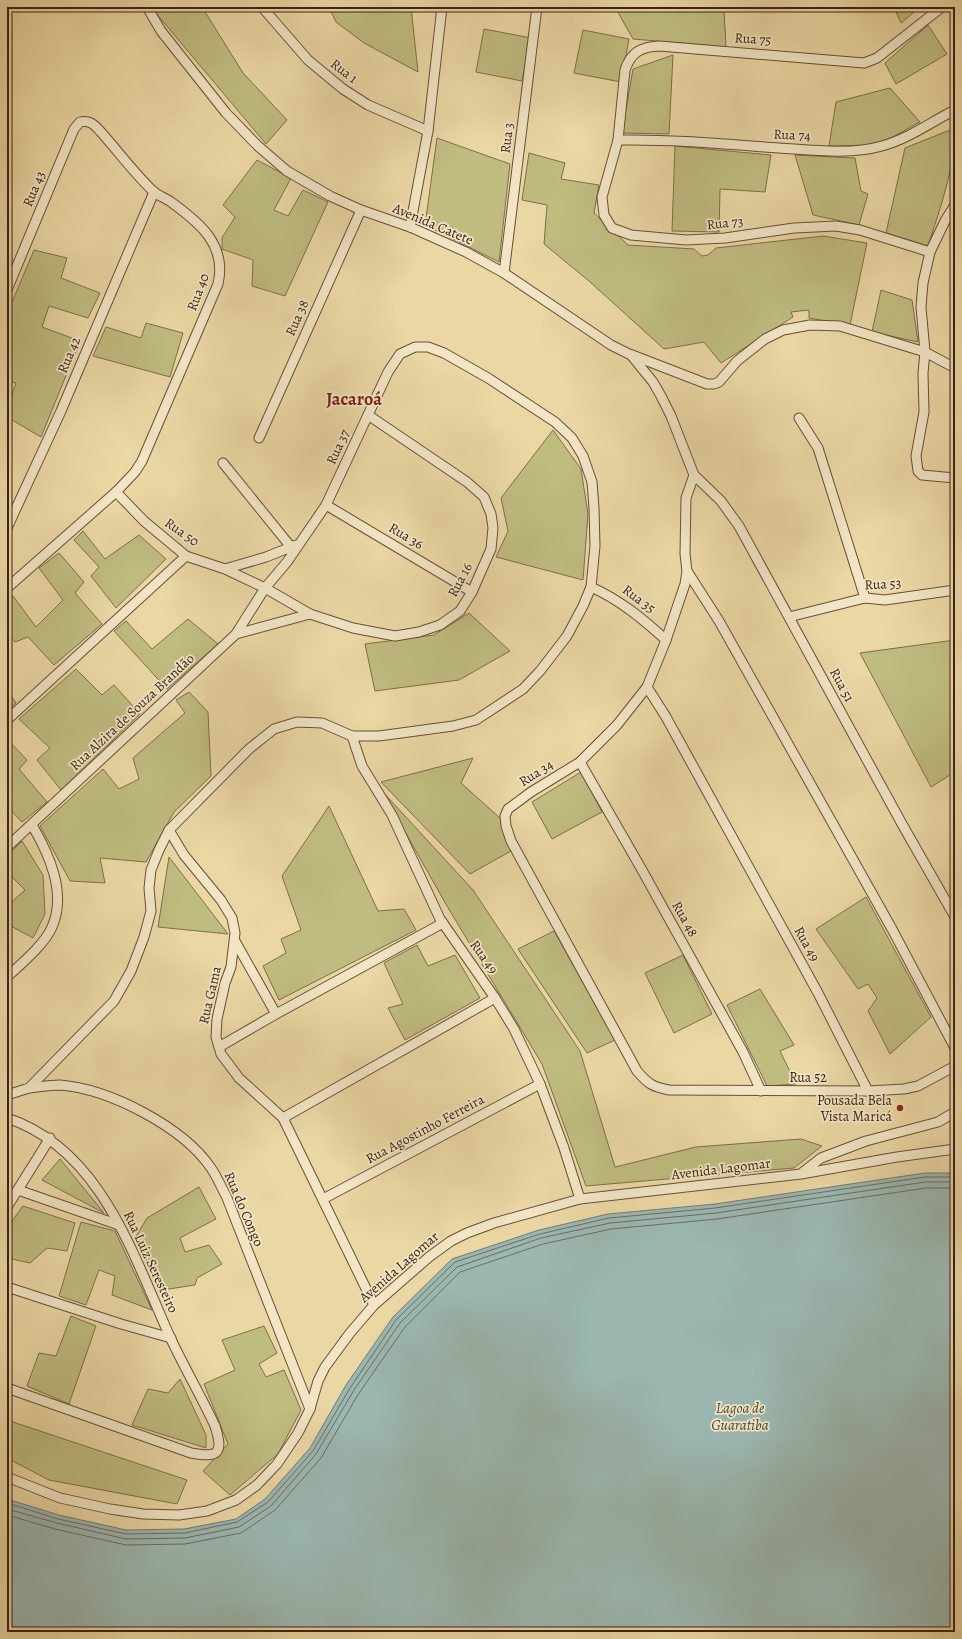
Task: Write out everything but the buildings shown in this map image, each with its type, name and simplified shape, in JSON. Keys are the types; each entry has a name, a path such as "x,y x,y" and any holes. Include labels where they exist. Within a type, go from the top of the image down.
{"street":[{"name":"Avenida Catete","path":"147,7 160,31 226,113 258,146 287,171 330,196 361,210 410,227 466,252 504,272 581,326 611,345 631,355 653,382 661,396 671,416 694,475"},
{"name":"Rua 1","path":"262,7 308,60 343,89 368,105 428,131"},
{"path":"410,227 428,131 442,7"},
{"name":"Rua 3","path":"504,272 537,7"},
{"name":"Rua 75","path":"618,140 628,61 635,53 647,47 659,46 864,63 884,54 942,7"},
{"name":"Rua 74","path":"618,140 655,139 812,150 858,150 882,146 897,141 955,110"},
{"name":"Rua 40","path":"7,588 116,492 135,472 142,461 215,291 221,273 218,251 195,220 154,192 92,123 86,120 80,122"},
{"name":"Rua 43","path":"7,290 69,141 80,122"},
{"name":"Rua 73","path":"618,140 602,197 604,215 612,228 631,235 686,240 725,238 794,228 836,226 860,230 930,252"},
{"name":"Rua 42","path":"7,528 61,411 154,192"},
{"path":"955,205 945,220 930,252 923,283 921,307 925,352 923,374 924,412 916,456 918,471 922,475 955,478"},
{"name":"Rua 38","path":"259,438 361,210"},
{"path":"631,355 707,384 714,384 718,382 738,361 765,339 783,330 810,325 840,326 925,352 955,368"},
{"name":"Rua 37","path":"265,588 300,543 326,505 393,363 400,354 415,347 428,347 444,353 488,378 555,422 572,438 583,456 592,482 595,546 591,586"},
{"name":"Rua 16","path":"265,588 310,614 353,628 395,636 419,632 440,625 460,611 472,592 491,549 493,528 491,514 484,497 467,482 368,415"},
{"path":"798,418 818,448 865,598"},
{"path":"223,463 291,546"},
{"name":"Rua 34","path":"655,1087 645,1081 637,1071 511,841 506,826 505,816 508,809 531,792 580,762 617,725 647,687 681,600 687,571 685,554 686,498 694,475"},
{"name":"Rua 51","path":"694,475 720,501 739,526 902,824 955,917"},
{"name":"Rua 50","path":"116,492 144,521 186,556 225,569 265,588"},
{"name":"Rua 36","path":"326,505 472,592"},
{"path":"225,569 266,557 300,543"},
{"path":"7,720 186,556"},
{"path":"687,571 719,621 892,929 955,1048"},
{"path":"29,1088 114,1000 131,971 141,944 151,911 149,888 151,870 169,830 249,749 274,730 297,722 322,723 352,736 379,736 453,726 476,720 523,689 540,671 567,636 583,606 591,586"},
{"name":"Rua 35","path":"591,586 610,595 627,606 666,640"},
{"name":"Rua Alzira de Souza Brandão","path":"7,847 236,634 265,588"},
{"name":"Rua 53","path":"789,617 865,598 885,600 955,590"},
{"path":"236,634 310,614"},
{"name":"Rua 49","path":"647,687 666,717 818,993 868,1090"},
{"name":"Rua 49","path":"352,736 362,766 392,815 443,923 495,998 514,1029 540,1084 564,1148 580,1199"},
{"name":"Rua 48","path":"580,762 654,890 742,1052 761,1091"},
{"path":"7,977 36,950 52,927 56,911 57,893 53,872 45,849 32,825"},
{"name":"Rua Gama","path":"169,830 184,855 221,900 232,918 235,933 232,967 216,1019 216,1037 221,1054 239,1078 283,1118 374,1305"},
{"path":"219,1048 276,1014 443,923"},
{"path":"235,941 276,1014"},
{"path":"283,1118 495,998"},
{"name":"Rua 52","path":"655,1087 669,1090 761,1091 904,1089 918,1086 955,1066"},
{"name":"Rua Agostinho Ferreira","path":"323,1200 540,1084"},
{"name":"Rua do Congo","path":"7,1095 29,1088 60,1085 116,1099 157,1119 191,1145 211,1168 227,1198 310,1409"},
{"path":"800,1174 821,1158 866,1141 938,1122 955,1112"},
{"name":"Rua Luiz Seresteiro","path":"7,1118 29,1126 50,1138 91,1179 119,1225 134,1254 171,1338 215,1426 219,1439 219,1449 214,1455 207,1456 177,1449 7,1388"},
{"path":"7,1207 50,1138"},
{"name":"Avenida Lagomar","path":"7,1477 60,1498 110,1509 143,1514 179,1515 208,1511 236,1500 257,1485 277,1464 298,1433 310,1409 318,1381 325,1368 350,1333 374,1305 429,1257 451,1241 467,1233 494,1223 580,1199 800,1174 912,1154 955,1149"},
{"path":"18,1190 119,1225"},
{"path":"7,1287 121,1324 171,1338"}],"shaded area":[{"path":"153,7 202,7 243,73 287,120 266,144 155,12"},
{"path":"329,7 411,7 418,72 364,43 336,22"},
{"path":"615,7 830,7 830,10 724,9 726,47 633,39"},
{"path":"894,7 920,7 901,23"},
{"path":"928,25 947,54 896,84 885,63"},
{"path":"484,29 531,38 522,81 476,72"},
{"path":"583,30 629,39 621,82 574,73"},
{"path":"673,55 669,134 622,133 633,69"},
{"path":"890,88 920,122 876,146 829,146 836,102"},
{"path":"955,128 950,173 928,246 886,233 905,148"},
{"path":"437,138 510,164 499,262 425,225"},
{"path":"675,146 771,155 765,192 720,189 719,232 672,231"},
{"path":"529,153 565,163 561,179 599,185 594,213 628,245 694,249 702,256 708,255 716,248 823,236 867,243 850,325 809,318 809,310 791,312 793,317 721,363 704,342 664,349 589,281 544,244 547,205 522,200"},
{"path":"795,155 855,158 861,191 868,194 859,225 813,215"},
{"path":"257,160 291,178 274,210 288,216 303,190 328,202 285,296 252,286 253,260 222,249 222,238 235,217 223,205"},
{"path":"34,250 67,258 61,278 100,293 88,318 49,306 42,327 80,341 41,437 7,417 7,408 16,383 7,381 7,314"},
{"path":"881,290 912,300 918,342 872,332"},
{"path":"146,323 183,333 170,377 93,356 106,327 141,338"},
{"path":"553,430 581,469 588,514 583,580 496,557 508,531 501,498"},
{"path":"83,531 105,559 139,535 166,559 116,608 91,576 99,567 74,540"},
{"path":"59,553 84,582 75,593 102,624 54,665 28,637 15,642 7,633 7,601 13,596 36,627 63,600 39,568"},
{"path":"469,613 510,651 459,680 375,691 365,644 434,635"},
{"path":"188,619 218,644 167,689 114,631 126,621 152,649"},
{"path":"955,640 955,772 931,787 860,653"},
{"path":"76,669 102,695 114,685 140,714 61,790 37,760 50,748 19,719"},
{"path":"7,690 16,703 7,711"},
{"path":"189,692 208,712 211,776 174,812 146,862 100,858 105,883 70,881 40,826 103,769 119,789 139,779 133,758 185,713 176,700"},
{"path":"7,739 27,760 19,769 47,802 22,822 7,806"},
{"path":"473,758 461,783 500,818 511,851 470,874 381,782"},
{"path":"581,772 602,812 552,839 532,802"},
{"path":"382,791 473,890 580,1051 615,1167 696,1147 801,1139 822,1146 794,1168 586,1186 542,1064 447,906"},
{"path":"329,806 378,911 404,909 416,930 279,1000 263,966 286,953 281,939 301,930 282,876"},
{"path":"22,841 43,875 45,914 33,938 7,924 7,906 25,890 7,872 7,856"},
{"path":"169,857 228,934 158,927"},
{"path":"866,897 931,1017 890,1054 868,1011 877,998 868,984 858,989 816,929"},
{"path":"554,931 615,1040 587,1053 518,949"},
{"path":"417,945 428,966 455,955 480,998 405,1040 388,1008 403,1004 384,963"},
{"path":"683,955 712,1014 674,1033 645,973"},
{"path":"760,989 794,1045 780,1051 796,1084 767,1086 727,1005"},
{"path":"60,1159 104,1213 42,1180"},
{"path":"199,1187 216,1219 180,1238 185,1252 209,1245 222,1264 197,1278 195,1285 162,1290 135,1238 147,1218"},
{"path":"23,1206 75,1223 67,1251 47,1248 30,1263 7,1258 7,1228"},
{"path":"81,1222 115,1231 152,1310 112,1295 115,1276 99,1270 86,1305 59,1296"},
{"path":"71,1316 96,1326 69,1404 27,1386 39,1353 56,1356"},
{"path":"264,1326 277,1353 259,1364 266,1377 284,1370 301,1410 278,1454 230,1495 203,1471 228,1444 204,1384 235,1370 222,1340"},
{"path":"180,1379 206,1435 206,1448 132,1425 148,1389 168,1393"},
{"path":"7,1420 187,1480 177,1504 49,1480 7,1458"}],"water":[{"name":"Lagoa de Guaratiba","path":"925,1173 955,1173 955,1632 7,1632 7,1499 59,1515 126,1530 184,1529 236,1519 265,1499 310,1448 346,1385 393,1317 452,1259 539,1230 608,1214 715,1204"}],"place":[{"name":"Pousada Bela Vista Maricá","path":"900,1108"}],"district":[{"name":"Jacaroá","path":"354,399"}]}
